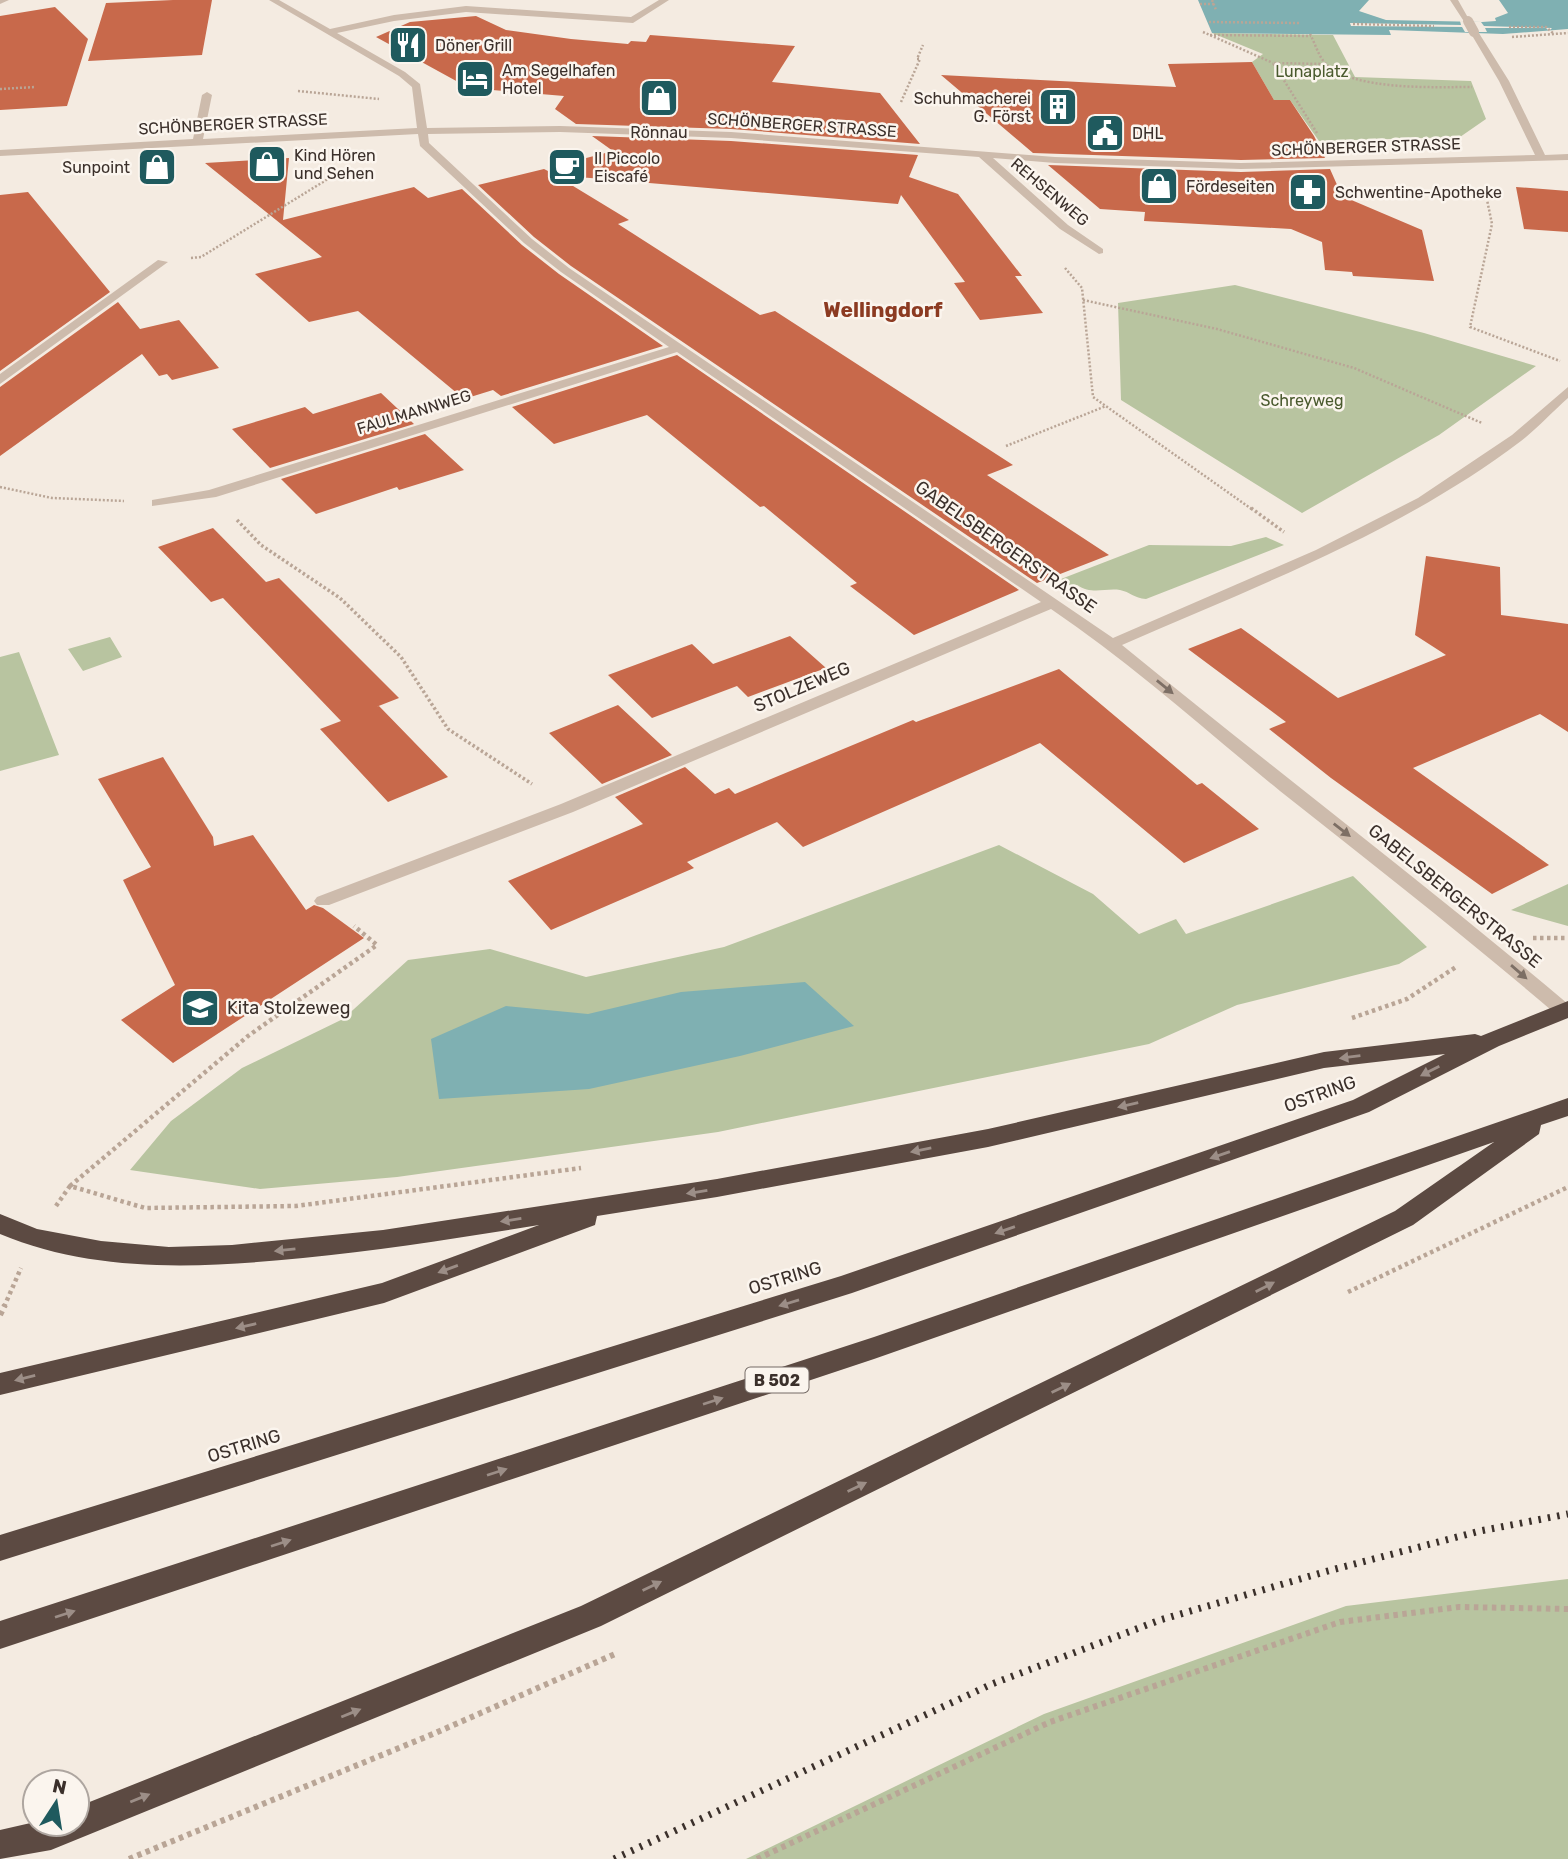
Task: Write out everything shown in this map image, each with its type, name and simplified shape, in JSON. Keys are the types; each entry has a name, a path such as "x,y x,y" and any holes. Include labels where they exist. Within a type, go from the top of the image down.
{"highway":[{"name":"OSTRING","path":"0,1548 843,1286 1361,1107 1491,1040 1566,1010"},
{"path":"0,1224 34,1238 101,1251 169,1257 232,1255 383,1240 627,1203 988,1138 1324,1060 1491,1040"},
{"path":"91,1818 591,1616 1404,1218 1559,1111"},
{"name":"B 502","path":"0,1635 874,1348 1559,1111"},
{"path":"0,1384 384,1293 627,1203"},
{"path":"0,1846 34,1838"}],"street":[{"path":"274,0 402,74 417,86 420,130"},
{"path":"330,32 466,5 634,20 665,0"},
{"path":"1454,0 1504,81 1542,158"},
{"path":"197,142 207,95"},
{"name":"SCHÖNBERGER STRASSE","path":"0,153 420,130 560,129 692,133 983,155 1241,166 1568,157"},
{"name":"GABELSBERGERSTRASSE","path":"420,130 424,144 528,241 565,270 1112,644 1566,1010"},
{"name":"REHSENWEG","path":"983,155 1064,227 1099,251"},
{"path":"0,380 162,262"},
{"name":"FAULMANNWEG","path":"156,503 211,494 681,347"},
{"path":"1112,644 1314,554 1419,503 1517,438 1568,391"},
{"name":"STOLZEWEG","path":"323,901 567,808 1052,603"}],"path":[{"path":"1212,0 1216,10"},
{"path":"1200,4 1214,4"},
{"path":"1209,22 1298,23"},
{"path":"1353,24 1367,23"},
{"path":"1532,26 1546,27 1554,34"},
{"path":"1203,32 1273,63 1325,64 1344,75 1371,81 1480,87"},
{"path":"1505,38 1568,33"},
{"path":"1209,35 1311,35 1325,64"},
{"path":"901,102 920,59 917,59 923,45"},
{"path":"1273,63 1320,138"},
{"path":"0,89 35,87"},
{"path":"298,91 351,96"},
{"path":"162,262 201,257 359,160"},
{"path":"1479,160 1492,224 1470,327 1568,364"},
{"path":"1064,227 1051,251 1082,288 1093,397 1314,554"},
{"path":"1083,300 1217,329 1354,368 1517,438"},
{"path":"1006,446 1106,406"},
{"path":"0,487 52,498 156,503"},
{"path":"211,494 261,545 340,598 401,657 448,729 567,808"},
{"path":"0,1315 34,1238 70,1186 247,1036 377,945 323,901"},
{"path":"1344,1021 1408,998 1426,989 1446,971 1495,952"},
{"path":"70,1186 145,1208 296,1206 586,1167"},
{"path":"757,1859 1050,1722 1340,1622 1459,1607 1568,1609"}],"green space":[{"name":"Lunaplatz","path":"1212,33 1333,35 1355,77 1471,81 1486,119 1460,137 1319,141 1290,100 1274,100 1252,62 1263,54"},
{"name":"Schreyweg","path":"1235,285 1424,333 1536,366 1439,435 1302,513 1121,400 1118,303"},
{"path":"1266,537 1284,545 1146,599 1120,590 1093,590 1077,585 1070,586 1061,579 1149,545 1231,546"},
{"path":"110,637 122,657 83,671 68,649"},
{"path":"19,652 59,755 0,771 0,657"},
{"path":"999,845 1093,894 1139,934 1176,919 1186,934 1353,876 1427,947 1399,964 1237,1005 1149,1044 718,1132 397,1177 260,1189 130,1170 171,1121 242,1068 343,1019 408,960 490,949 586,977 724,947"},
{"path":"1568,884 1568,926 1511,910"},
{"path":"1568,1579 1568,1859 746,1859 1044,1714 1346,1606"}],"water":[{"path":"1198,0 1369,0 1359,11 1386,20 1482,22 1496,21 1495,18 1508,13 1499,0 1568,0 1568,29 1503,34 1389,30 1391,35 1212,33"},
{"path":"805,982 854,1026 740,1056 589,1089 439,1099 431,1039 506,1006 588,1014 681,992"}],"pier":[{"path":"1460,21 1481,22 1484,26 1552,28 1549,31 1546,28 1485,28 1487,32 1465,32 1462,27 1351,26 1350,23 1461,25"}],"building":[{"path":"212,0 202,55 88,61 106,3"},
{"path":"55,7 88,39 67,106 0,110 0,16"},
{"path":"476,16 506,30 571,39 628,44 631,41 646,42 650,35 795,46 772,82 880,93 920,144 731,129 576,124 555,109 564,96 469,88 376,37 410,22"},
{"path":"1252,62 1274,100 1290,100 1325,158 1241,160 1033,153 941,75 1176,87 1168,64"},
{"path":"592,136 731,141 918,155 909,177 958,194 1022,276 1015,276 1043,313 980,320 954,283 965,282 901,195 898,204 555,175 629,220 618,224 760,315 775,311 1013,465 987,475 1109,555 1037,583 571,266 534,237 478,185 544,169 548,171 548,168 613,151"},
{"path":"289,158 283,220 414,187 428,198 462,189 522,245 559,274 663,346 501,396 493,390 464,399 358,311 309,322 255,274 322,257 205,163"},
{"path":"1048,165 1241,172 1330,169 1342,196 1422,230 1434,281 1353,276 1352,272 1325,270 1322,242 1291,229 1144,221 1145,212 1100,209"},
{"path":"1516,187 1568,191 1568,232 1524,229"},
{"path":"28,192 110,292 0,371 0,195"},
{"path":"118,302 140,329 179,320 219,368 172,380 167,374 159,376 142,354 0,456 0,387"},
{"path":"677,355 1019,590 914,635 850,586 857,583 764,506 760,507 647,415 554,444 512,407"},
{"path":"381,393 414,424 270,468 232,429 305,407 313,414"},
{"path":"425,434 464,470 399,490 397,487 316,514 281,479"},
{"path":"213,528 266,582 279,578 399,698 376,707 379,706 448,777 388,802 320,729 341,721 223,598 211,602 158,547"},
{"path":"1426,556 1500,567 1501,615 1568,624 1568,732 1540,714 1413,768 1549,865 1492,894 1331,778 1269,729 1286,722 1188,649 1241,628 1338,698 1446,655 1415,635"},
{"path":"790,636 826,668 748,697 737,686 652,718 608,675 692,644 713,664"},
{"path":"1059,669 1197,785 1202,783 1259,829 1184,863 1040,743 803,847 777,822 687,862 694,868 551,930 508,881 643,824 615,797 685,767 715,794 729,788 735,794 913,720 916,722"},
{"path":"618,705 672,755 602,784 549,733"},
{"path":"163,757 213,837 214,846 253,835 306,910 314,905 323,908 364,938 173,1063 121,1020 175,985 123,880 151,867 98,779"}],"railway":[{"path":"614,1859 992,1684 1160,1620 1324,1572 1480,1531 1568,1514"}],"place":[{"name":"Döner Grill","path":"408,45"},
{"name":"Am Segelhafen Hotel","path":"475,79"},
{"name":"Rönnau","path":"659,98"},
{"name":"Schuhmacherei G. Först","path":"1058,107"},
{"name":"DHL","path":"1105,133"},
{"name":"Kind Hören und Sehen","path":"267,164"},
{"name":"Sunpoint","path":"157,167"},
{"name":"Il Piccolo Eiscafé","path":"567,167"},
{"name":"Fördeseiten","path":"1159,186"},
{"name":"Schwentine-Apotheke","path":"1308,192"},
{"name":"Kita Stolzeweg","path":"200,1008"}],"district":[{"name":"Wellingdorf","path":"883,309"}]}
